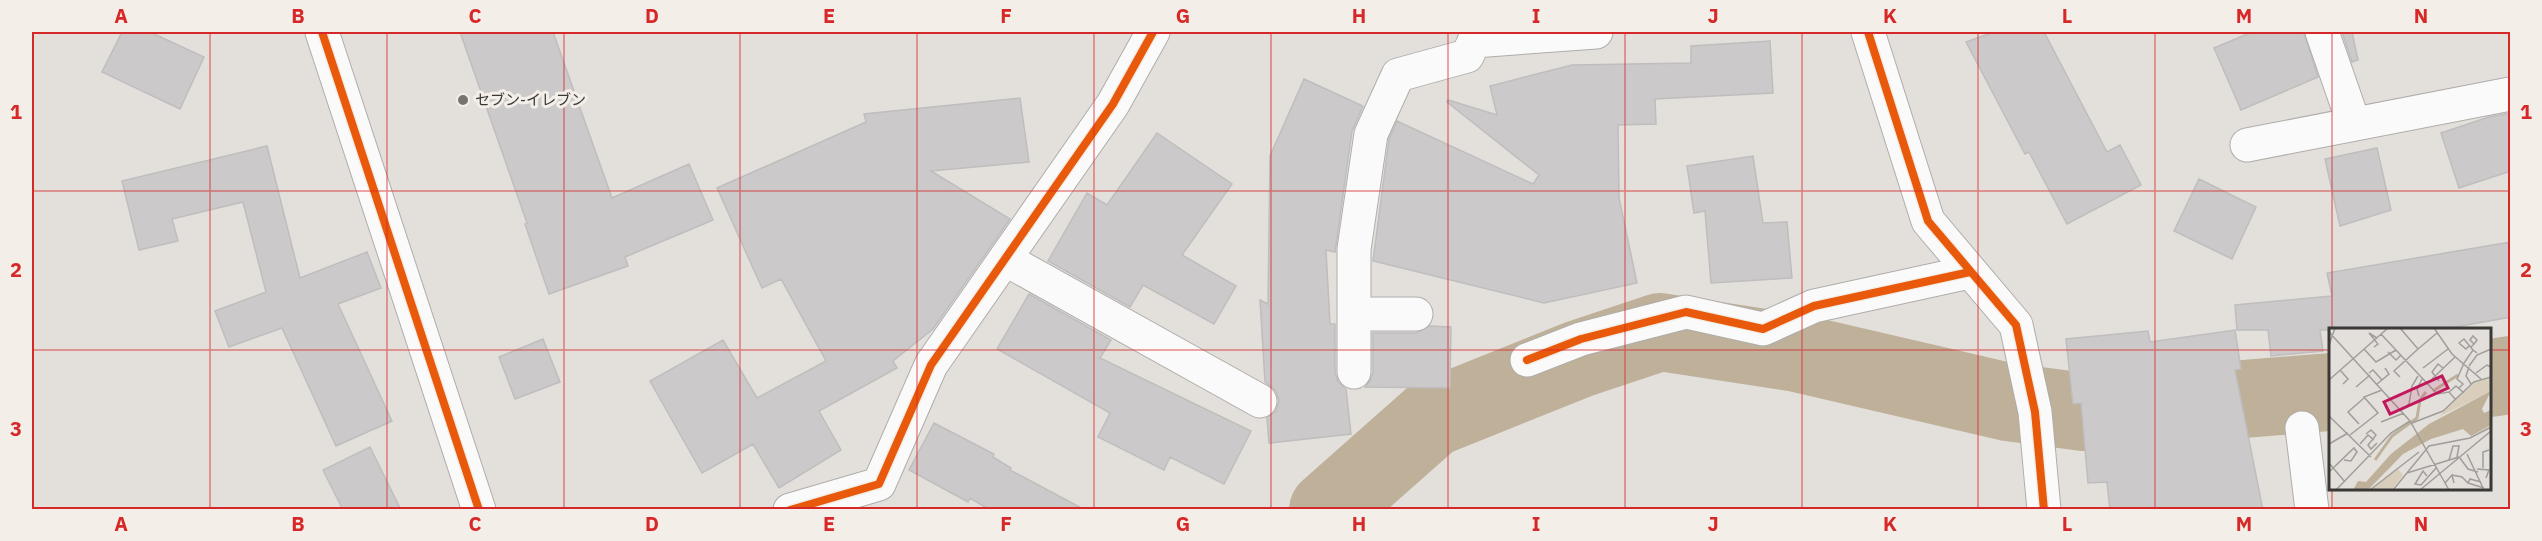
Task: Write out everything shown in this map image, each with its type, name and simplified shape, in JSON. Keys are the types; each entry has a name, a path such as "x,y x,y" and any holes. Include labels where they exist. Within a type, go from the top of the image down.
{"street":[{"path":"322,32 479,510"},
{"path":"790,510 879,484 931,365 1113,104 1153,32"},
{"path":"1354,372 1354,249 1371,134 1398,75 1467,56 1477,36 1596,32"},
{"path":"1868,32 1928,221 2016,325 2035,412 2044,510"},
{"path":"2322,32 2354,124"},
{"path":"2247,145 2511,94"},
{"path":"1005,259 1260,401"},
{"path":"1527,360 1581,339 1686,312 1763,329 1814,306 1971,272"},
{"path":"1354,314 1416,314"},
{"path":"2302,428 2312,510"}],"building":[{"path":"122,32 150,32 204,57 180,109 102,72"},
{"path":"460,32 553,32 612,198 689,164 713,220 625,257 628,266 549,294 525,224 527,223"},
{"path":"1994,32 2044,32 2107,152 2120,145 2141,185 2067,224 2029,152 2025,154 1966,42"},
{"path":"2252,32 2304,32 2318,77 2241,110 2214,48"},
{"path":"2342,32 2352,32 2358,60 2352,62"},
{"path":"1770,41 1773,93 1655,99 1656,124 1618,125 1619,198 1637,283 1544,303 1373,261 1389,139 1397,121 1533,184 1539,175 1447,102 1448,100 1497,115 1490,86 1572,65 1691,63 1691,46"},
{"path":"1304,79 1363,106 1352,131 1335,252 1326,250 1330,324 1335,324 1335,373 1338,382 1346,389 1351,434 1269,443 1267,418 1276,411 1279,401 1276,391 1265,382 1260,300 1268,304 1270,156"},
{"path":"1020,98 1029,162 931,171 1010,219 933,329 893,361 897,368 819,411 841,450 779,488 753,444 702,473 650,381 723,340 757,398 826,361 781,279 762,288 717,188 866,122 864,114"},
{"path":"2511,113 2511,171 2459,188 2441,133 2489,117"},
{"path":"1157,133 1232,184 1182,255 1236,286 1214,324 1143,285 1130,307 1048,261 1087,193 1107,205"},
{"path":"267,146 300,278 367,252 381,288 338,304 392,421 336,446 282,328 229,347 215,311 266,292 243,202 172,219 178,241 139,250 122,181"},
{"path":"2377,148 2391,210 2340,226 2325,159"},
{"path":"1753,156 1763,223 1787,222 1792,278 1711,283 1705,211 1694,213 1687,166"},
{"path":"2199,179 2256,207 2232,259 2174,231"},
{"path":"2511,242 2511,317 2450,328 2329,328 2329,330 2320,330 2323,351 2271,356 2268,330 2237,330 2235,305 2332,296 2327,273"},
{"path":"1029,294 1111,340 1100,358 1251,431 1224,484 1170,457 1164,470 1098,437 1110,413 997,349"},
{"path":"1429,326 1451,327 1450,388 1365,387 1373,373 1373,333 1416,333"},
{"path":"2235,330 2241,369 2235,370 2263,510 2110,510 2107,482 2088,483 2081,403 2073,404 2066,339 2148,331 2150,342"},
{"path":"543,339 560,382 515,399 499,357"},
{"path":"934,423 994,454 993,457 1011,468 1010,470 1085,510 990,510 970,498 968,502 909,470"},
{"path":"370,447 401,510 343,510 323,470"}],"waterway":[{"path":"1328,510 1432,418 1579,359 1660,332 1797,353 2008,402 2084,412 2329,392"},
{"path":"2491,378 2510,375"}],"cycle path":[{"path":"322,32 479,510"},
{"path":"790,510 879,484 931,365 1113,104 1153,32"},
{"path":"1868,32 1928,221 2016,325 2035,412 2044,510"},
{"path":"1527,360 1581,339 1686,312 1763,329 1814,306 1970,272"}],"place":[{"name":"セブン-イレブン","path":"463,100"}]}
